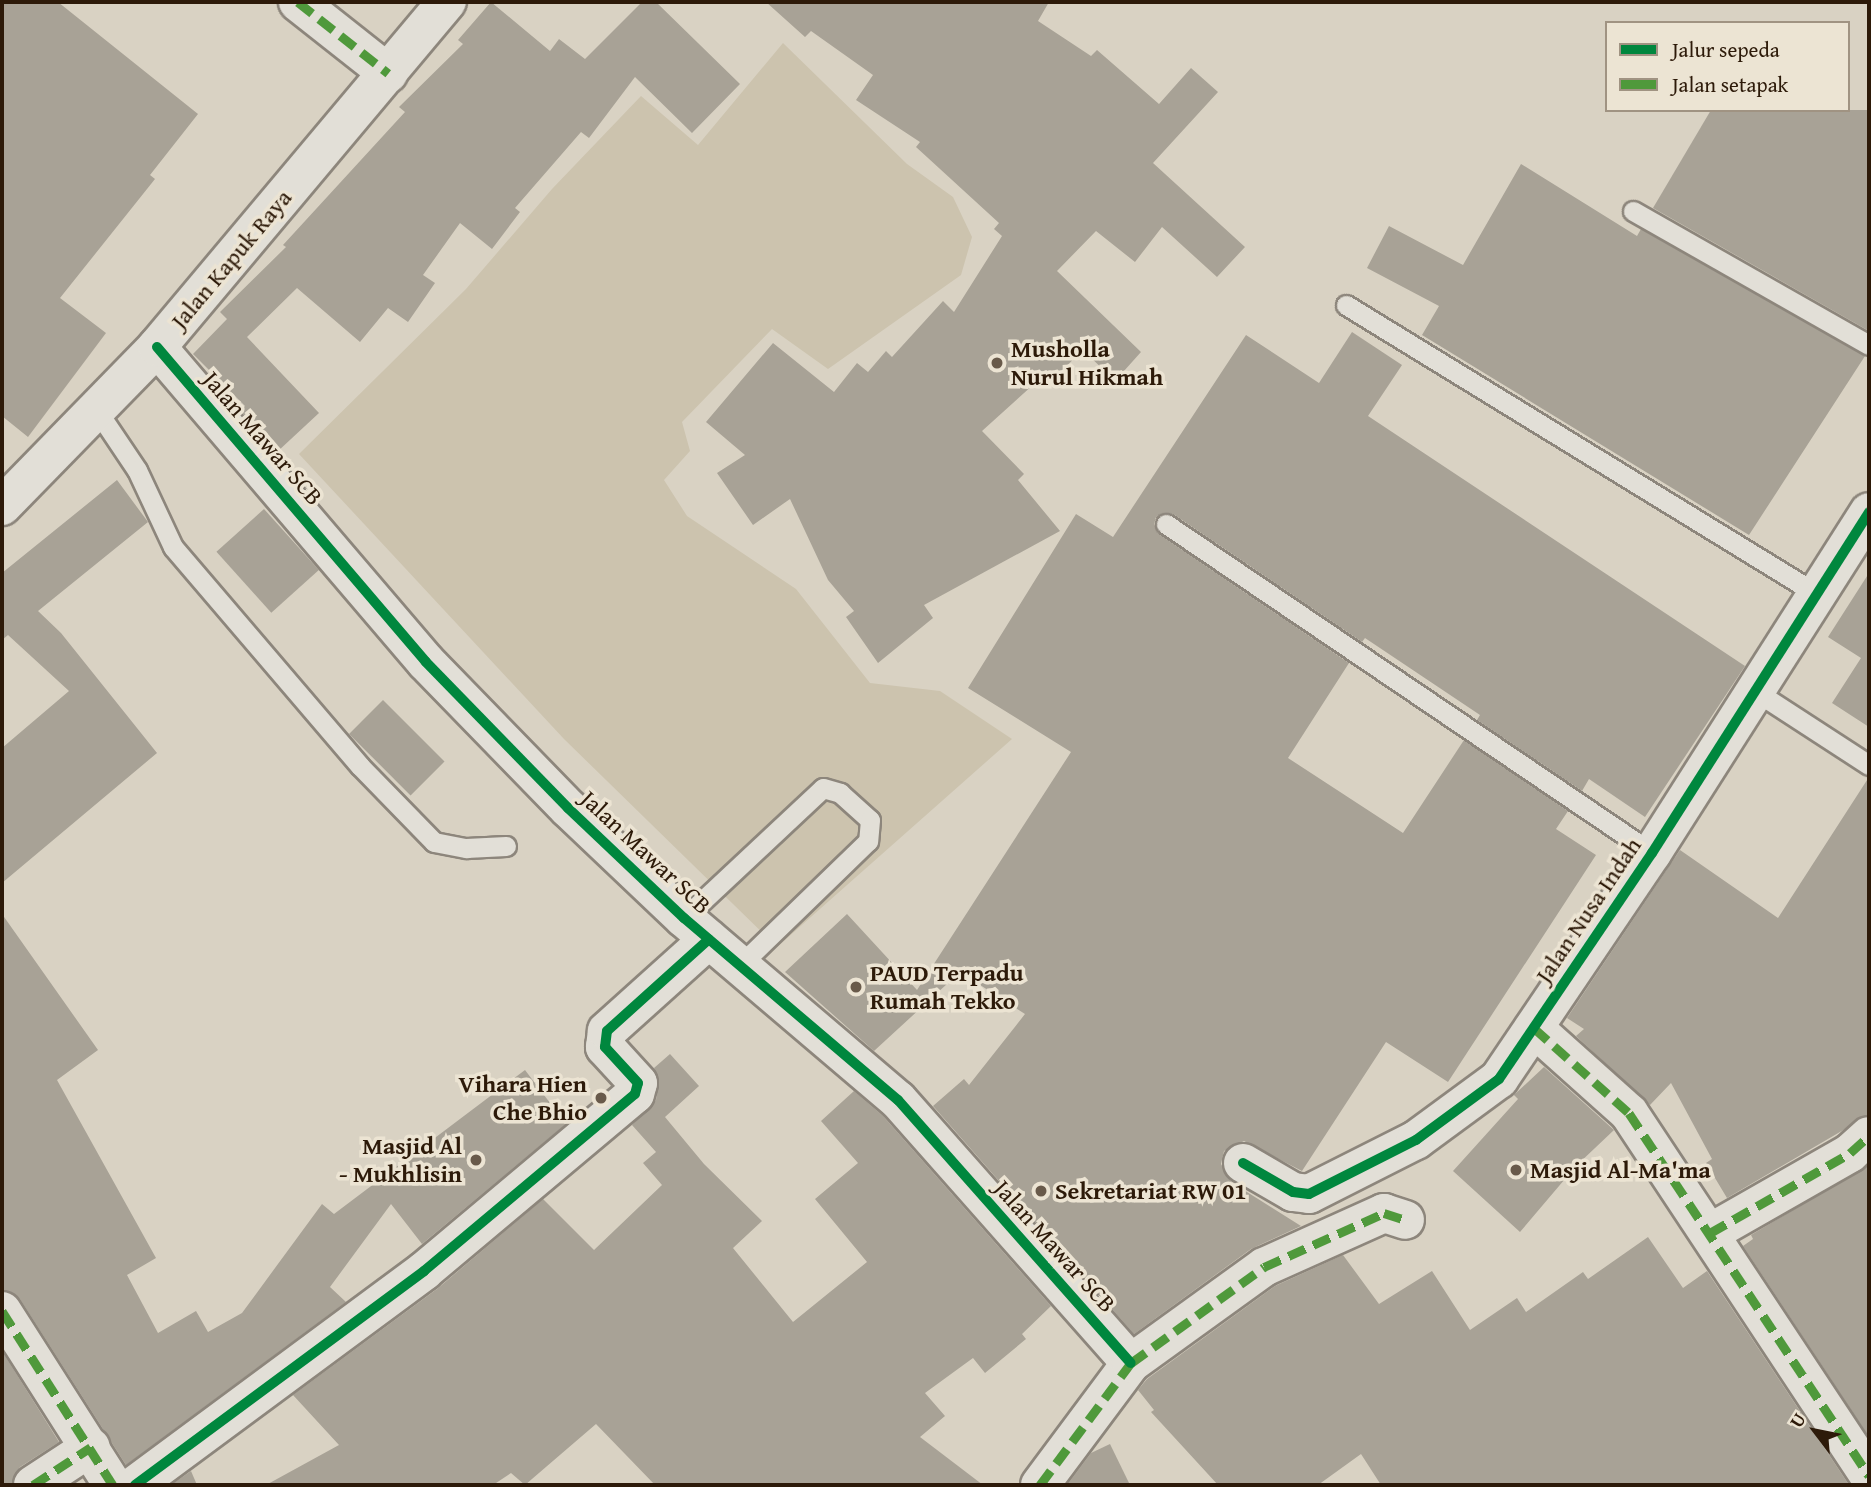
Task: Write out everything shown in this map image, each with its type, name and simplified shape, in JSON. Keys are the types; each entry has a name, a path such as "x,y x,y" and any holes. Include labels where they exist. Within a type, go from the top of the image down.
{"street":[{"path":"299,2 388,73"},
{"name":"Jalan Kapuk Raya","path":"2,506 157,347 447,2"},
{"name":"Jalan Mawar SCB","path":"157,347 426,662 568,808 697,929 898,1100 1131,1363"},
{"name":"Jalan Nusa Indah","path":"1243,1163 1293,1192 1309,1194 1416,1140 1470,1103 1499,1079 1653,853 1869,512"},
{"path":"135,1485 424,1271 635,1094 638,1083 605,1047 607,1031 697,929"},
{"path":"1534,1028 1618,1100 1710,1233 1869,1476"},
{"path":"1710,1233 1850,1153 1869,1136"},
{"path":"1040,1485 1131,1363 1264,1267 1384,1213 1405,1220"},
{"path":"2,1311 113,1485"},
{"path":"33,1485 91,1447"}],"lane":[{"path":"1633,211 1869,345"},
{"path":"1346,305 1817,594"},
{"path":"96,409 136,470 173,547 360,766 434,842 466,848 506,846"},
{"path":"1166,524 1653,853"},
{"path":"1755,691 1869,765"},
{"path":"697,929 823,788 840,793 870,820 868,841 740,965"}],"shaded area":[{"path":"783,43 907,164 953,197 972,237 961,275 828,369 772,329 682,422 690,451 664,480 687,516 796,589 870,683 940,691 1012,739 777,947 564,739 299,454 466,289 552,189 641,96 698,145"}],"building":[{"path":"2,2 58,2 198,114 150,175 155,179 60,298 106,333 28,437 2,416"},
{"path":"491,2 550,51 559,39 585,59 642,2 656,2 740,84 692,133 635,77 589,138 581,132 515,208 520,212 492,249 460,223 423,275 435,283 408,322 388,308 360,342 297,288 247,337 319,413 277,452 240,411 245,406 193,354 227,319 220,312 286,247 283,245 405,112 399,107 463,44 458,40"},
{"path":"766,2 1049,2 1038,21 1091,56 1097,50 1159,104 1191,68 1218,92 1153,163 1245,247 1217,277 1162,227 1135,262 1096,231 1057,271 1141,352 1115,381 1083,350 1051,381 1044,375 982,431 1024,474 1018,480 1060,531 924,605 933,618 878,663 846,617 854,611 828,580 790,499 753,525 717,473 745,455 706,422 773,343 834,392 857,363 868,372 886,351 892,357 943,301 954,312 1002,236 994,229 999,223 916,147 920,142 856,100 873,75 811,31 805,37"},
{"path":"1869,110 1869,331 1653,208 1710,112"},
{"path":"1521,164 1637,236 1641,229 1865,356 1749,535 1422,335 1439,306 1367,268 1389,226 1463,265"},
{"path":"1352,332 1402,365 1368,416 1745,666 1645,817 1589,779 1582,791 1477,720 1480,715 1365,638 1362,642 1173,514 1156,517 1154,524 1159,534 1349,663 1288,758 1403,833 1464,740 1568,811 1556,829 1596,855 1448,1082 1386,1042 1302,1171 1244,1141 1224,1151 1221,1164 1231,1182 1301,1226 1251,1249 1134,1334 933,1106 964,1079 969,1085 1025,1014 960,972 874,1051 785,972 847,914 917,990 1071,752 968,688 1076,514 1113,537 1246,335 1319,383"},
{"path":"117,480 148,522 38,611 61,633 157,753 2,883 2,748 69,691 8,635 2,640 2,573"},
{"path":"264,509 319,570 271,613 216,552"},
{"path":"1869,573 1869,727 1832,703 1861,658 1828,637"},
{"path":"383,700 445,762 411,795 349,734"},
{"path":"1869,777 1869,1115 1727,1198 1706,1163 1712,1159 1671,1083 1650,1105 1576,1036 1584,1029 1567,1018 1680,850 1778,918"},
{"path":"2,914 98,1050 57,1080 156,1258 127,1275 158,1333 196,1311 208,1332 242,1313 322,1204 334,1214 525,1070 566,1124 422,1244 391,1204 330,1287 346,1302 126,1465 20,1299 2,1289"},
{"path":"670,1054 699,1086 665,1117 704,1164 762,1221 733,1248 793,1322 867,1262 815,1199 858,1163 821,1121 854,1091 883,1116 1051,1306 1022,1334 1026,1339 985,1373 973,1358 925,1393 945,1416 920,1437 983,1485 655,1485 596,1424 525,1485 511,1473 493,1485 266,1485 339,1445 293,1395 437,1289 543,1199 594,1250 662,1185 643,1163 656,1152 632,1125 656,1100 659,1079 654,1068"},
{"name":"Masjid Al-Ma'ma","path":"1544,1067 1614,1130 1576,1166 1520,1232 1453,1171 1518,1099 1514,1095"},
{"path":"1869,1165 1869,1437 1743,1246 1753,1239 1751,1235"},
{"path":"1648,1237 1683,1288 1707,1271 1849,1485 1381,1485 1361,1454 1318,1485 1218,1485 1151,1412 1154,1410 1138,1390 1147,1379 1275,1286 1343,1255 1379,1304 1432,1271 1470,1330 1517,1298 1526,1312 1583,1272 1588,1279"},
{"path":"2,1351 59,1442 20,1467 11,1485 2,1485"},
{"path":"1110,1444 1130,1485 1067,1485 1091,1453"},
{"path":"191,1471 197,1485 171,1485"}],"marked path":[{"path":"298,2 388,73"},
{"path":"1534,1028 1629,1113 1869,1476"},
{"path":"1710,1233 1850,1153 1869,1136"},
{"path":"1040,1485 1131,1363 1264,1267 1384,1213 1405,1220"},
{"path":"2,1311 113,1485"},
{"path":"33,1485 91,1447"}],"cycle path":[{"path":"157,347 426,662 568,808 684,918 898,1100 1131,1363"},
{"path":"1243,1163 1293,1192 1309,1194 1416,1140 1499,1079 1652,853 1869,512"},
{"path":"135,1485 424,1271 635,1094 638,1083 605,1047 607,1031 709,939"}],"place":[{"name":"Musholla Nurul Hikmah","path":"997,363"},
{"name":"PAUD Terpadu Rumah Tekko","path":"856,987"},
{"name":"Vihara Hien Che Bhio","path":"601,1098"},
{"name":"Masjid Al - Mukhlisin","path":"476,1160"},
{"name":"Masjid Al-Ma'ma","path":"1516,1170"},
{"name":"Sekretariat RW 01","path":"1041,1191"}]}
